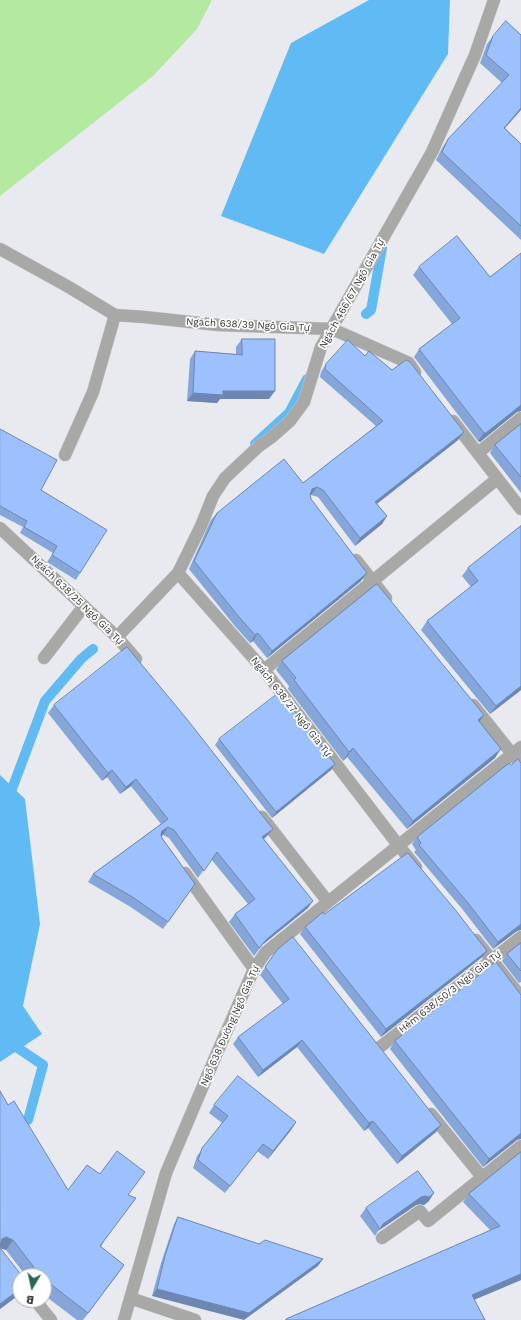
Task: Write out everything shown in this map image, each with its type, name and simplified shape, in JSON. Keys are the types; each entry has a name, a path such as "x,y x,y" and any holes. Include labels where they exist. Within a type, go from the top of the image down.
{"street":[{"name":"Ngách 466/67 Ngô Gia Tự","path":"117,637 178,573 212,496 225,478 259,446 290,421 304,402 321,347 432,152 475,55 494,0"},
{"name":"Ngách 638/39 Ngô Gia Tự","path":"4,251 115,315 218,325 332,329 409,364 422,381"},
{"path":"65,454 92,392 115,315"},
{"path":"446,411 521,509"},
{"path":"478,453 521,418"},
{"path":"264,670 497,479"},
{"name":"Ngách 638/25 Ngô Gia Tự","path":"0,528 117,637 142,667"},
{"path":"349,551 392,606"},
{"name":"Ngách 638/27 Ngô Gia Tự","path":"178,573 264,670 398,846 423,874"},
{"path":"44,658 84,606"},
{"path":"467,698 517,751 521,765"},
{"name":"Ngõ 638 Đường Ngô Gia Tự","path":"124,1320 166,1173 216,1053 254,969 266,952 517,751"},
{"path":"255,808 328,902"},
{"path":"177,861 254,969"},
{"path":"470,932 521,997"},
{"path":"289,933 298,945"},
{"name":"Hẻm 638/50/3 Ngô Gia Tự","path":"389,1060 377,1044 521,937"},
{"path":"422,1103 482,1176"},
{"path":"382,1238 420,1211 428,1221 521,1146"},
{"path":"130,1298 195,1320"},
{"path":"41,1308 51,1320"}],"green space":[{"path":"0,0 212,0 197,29 153,76 0,196"}],"water":[{"path":"369,0 450,0 448,54 324,254 221,216 291,43"},
{"path":"0,775 25,799 40,924 23,1006 42,1034 0,1062"}],"building":[{"path":"506,21 521,35 521,108 504,128 521,144 521,226 442,152 448,139 509,75 486,55 493,36"},
{"path":"457,236 490,277 521,253 521,405 486,433 484,433 419,349 460,318 419,267"},
{"path":"242,339 275,339 275,391 223,391 223,395 193,393 195,351 242,355"},
{"path":"348,340 365,356 369,351 392,370 406,360 410,362 464,432 375,502 387,516 360,538 323,490 317,487 312,489 310,495 311,499 367,573 272,651 258,633 255,635 239,617 194,561 217,513 284,459 303,483 383,421 325,369 326,364"},
{"path":"521,424 521,477 495,445"},
{"path":"0,429 57,460 41,490 107,530 80,573 52,555 57,546 24,527 27,521 0,506"},
{"path":"521,526 521,686 496,706 427,621 478,581 468,568"},
{"path":"377,584 484,715 478,720 501,749 413,821 353,748 349,752 294,680 296,678 282,661"},
{"path":"127,647 186,718 273,829 262,837 313,901 267,939 259,948 235,914 255,899 217,852 204,871 174,830 168,827 162,831 162,838 195,884 168,922 134,898 93,874 168,819 136,779 126,787 112,770 108,773 54,705"},
{"path":"280,692 335,764 276,812 219,739"},
{"path":"518,759 521,763 521,924 498,942 468,903 419,845 421,843 417,837 509,763 511,765"},
{"path":"408,853 487,951 386,1029 305,927 323,912 324,914"},
{"path":"293,937 441,1125 402,1156 373,1121 369,1123 302,1040 263,1070 238,1037 289,999 265,967 277,950"},
{"path":"521,943 521,971 507,954"},
{"path":"496,962 521,995 521,1133 489,1159 395,1041"},
{"path":"238,1076 296,1122 273,1151 263,1144 230,1186 198,1160 202,1148 228,1116 214,1105"},
{"path":"0,1091 8,1105 14,1101 68,1190 87,1165 100,1174 117,1151 145,1172 128,1195 136,1198 100,1246 124,1265 88,1313 52,1285 52,1268 34,1268 13,1240 6,1237 2,1239 0,1245"},
{"path":"521,1152 521,1274 472,1295 485,1320 286,1320 500,1226 469,1194"},
{"path":"418,1171 434,1193 429,1197 421,1197 383,1224 380,1229 366,1208"},
{"path":"178,1217 259,1244 265,1240 323,1259 249,1313 157,1289 165,1256"},
{"path":"0,1247 16,1268 12,1268 12,1295 0,1304"}],"waterway":[{"path":"366,314 371,310 382,248"},
{"path":"255,444 289,413 307,379"},
{"path":"0,821 45,701 81,659 93,649"},
{"path":"0,1036 43,1065 28,1120"}]}
